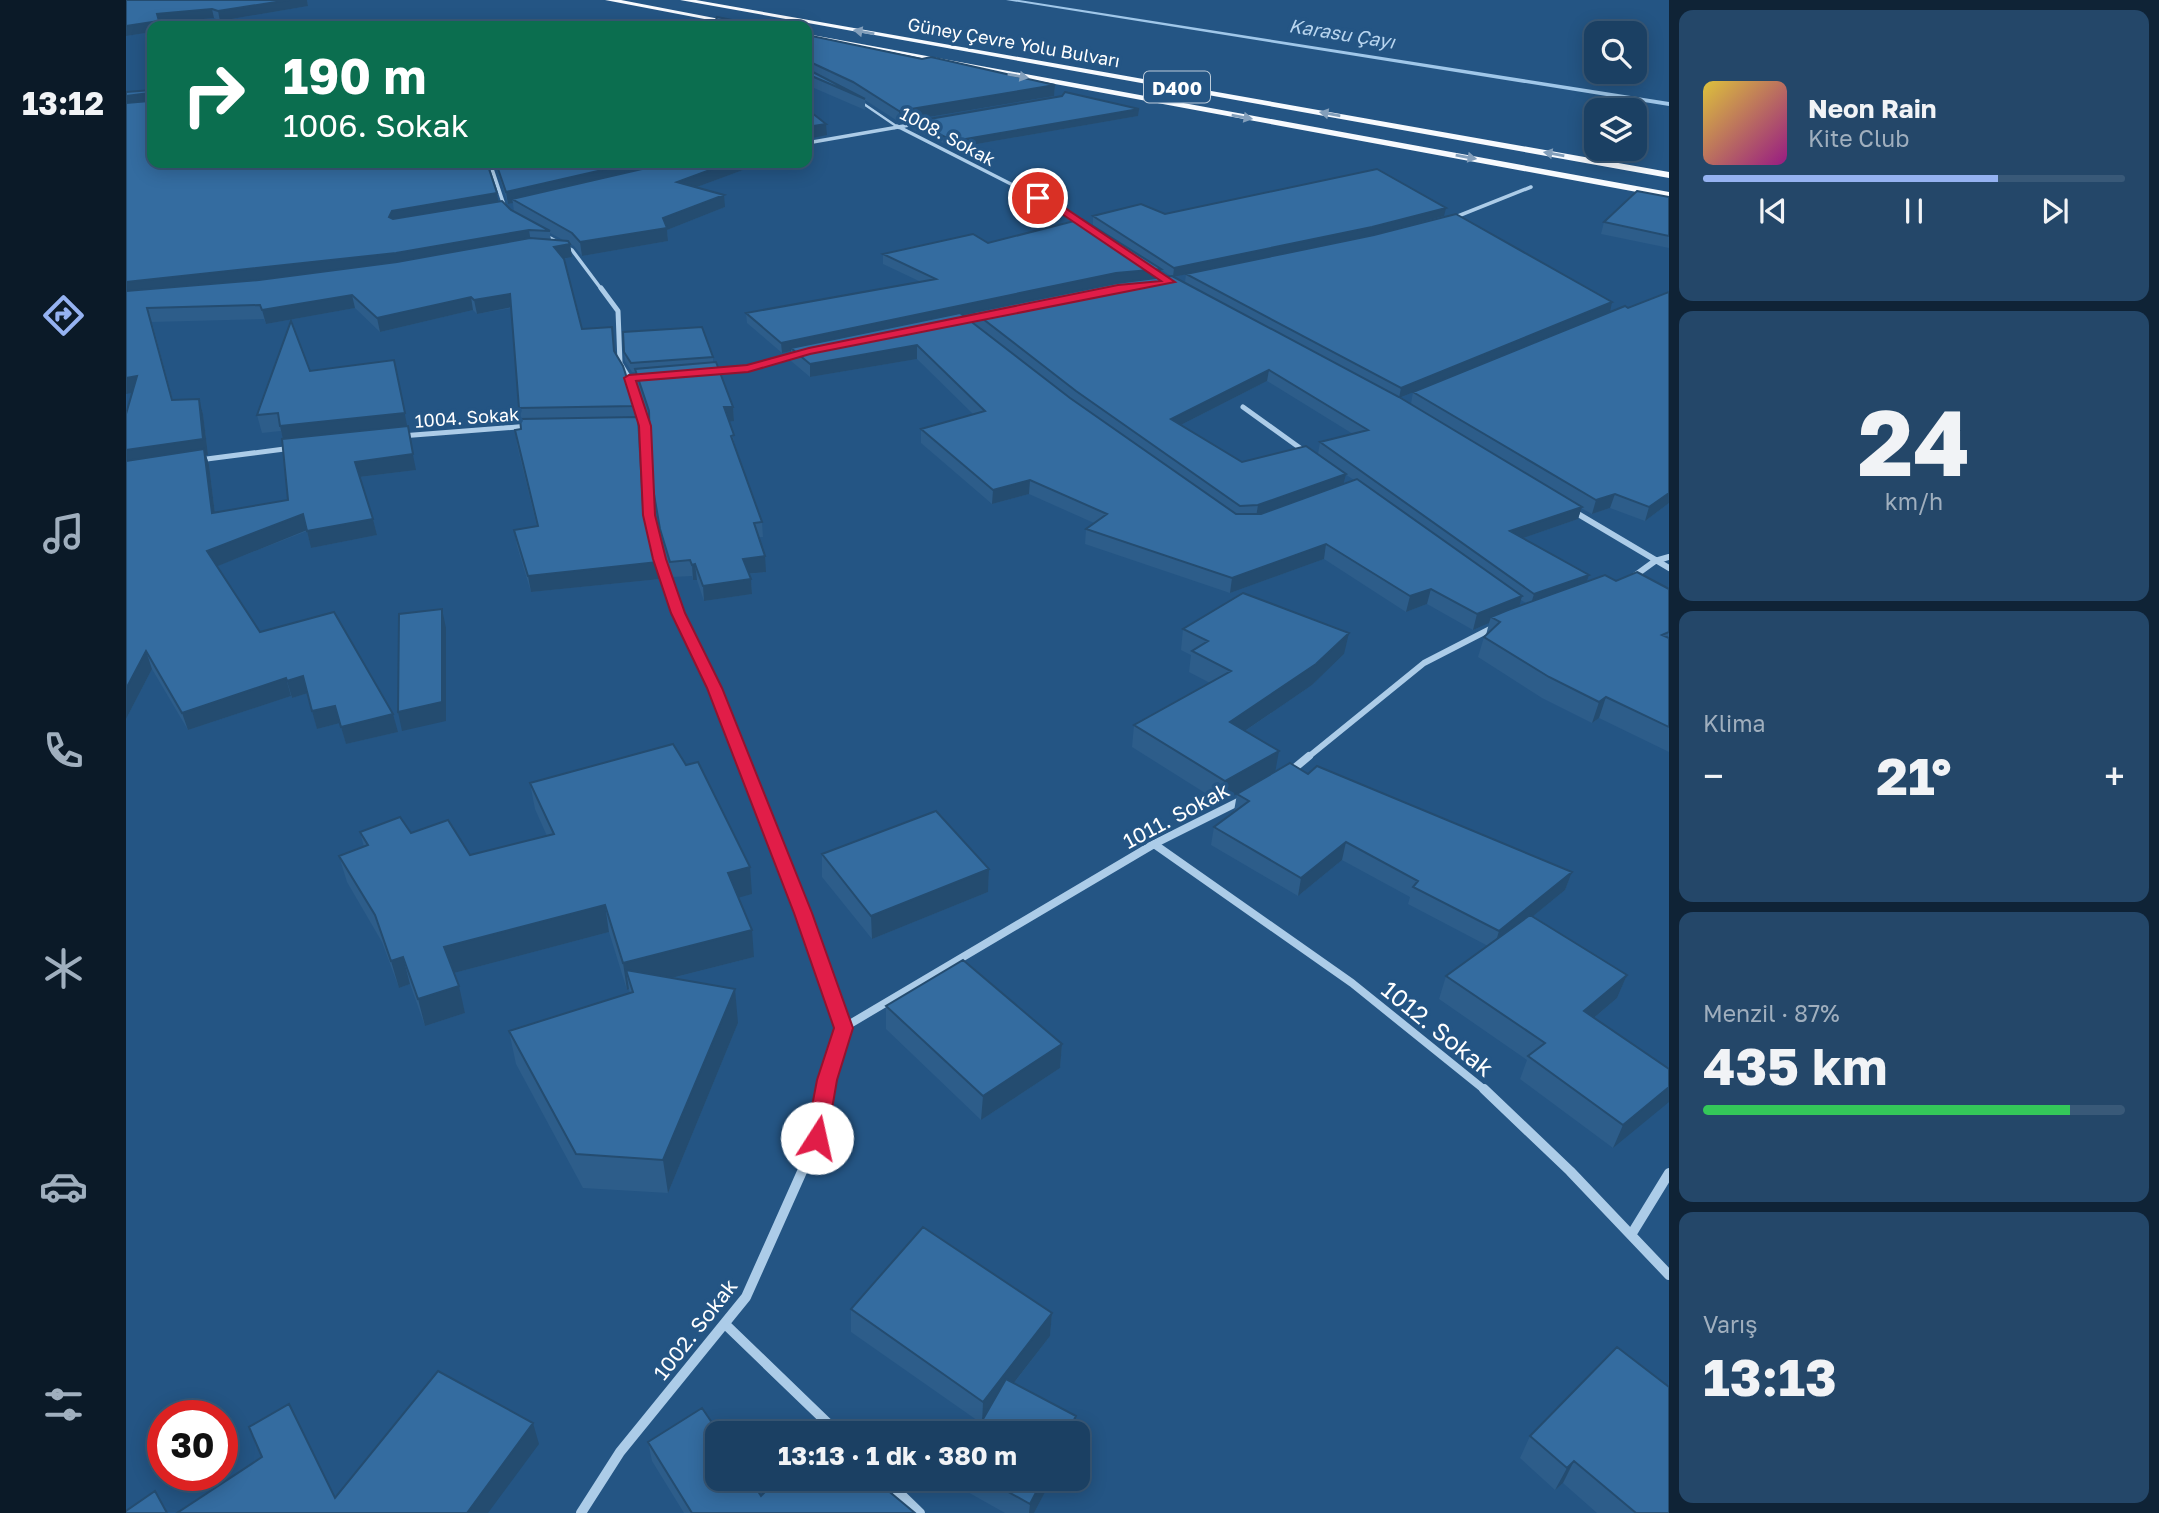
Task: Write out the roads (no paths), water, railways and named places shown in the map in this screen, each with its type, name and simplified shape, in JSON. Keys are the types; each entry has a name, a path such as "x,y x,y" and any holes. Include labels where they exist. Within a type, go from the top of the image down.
{"highway":[{"path":"609,0 724,21"},
{"name":"Güney Çevre Yolu Bulvarı","path":"684,0 803,21"},
{"name":"Güney Çevre Yolu Bulvarı","path":"812,23 1669,174"},
{"name":"Güney Çevre Yolu Bulvarı","path":"812,37 1669,195"}],"street":[{"name":"1008. Sokak","path":"851,96 899,128 1062,210 1094,232"},
{"path":"812,142 926,123"},
{"path":"492,168 506,209"},
{"path":"1445,220 1469,214 1531,187"},
{"path":"531,228 572,250 618,311 620,363 629,378 645,426 649,515 659,559 678,613 714,688 803,913 843,1028"},
{"path":"559,249 572,250"},
{"path":"703,374 748,368 809,351"},
{"path":"629,378 642,378"},
{"path":"1243,407 1310,456"},
{"name":"1004. Sokak","path":"393,437 538,426"},
{"path":"631,426 645,426"},
{"path":"187,462 302,447"},
{"path":"1562,504 1669,568"},
{"path":"1625,580 1636,576 1655,561 1669,557"},
{"path":"1278,779 1298,767 1424,663 1504,623"},
{"name":"1011. Sokak","path":"843,1028 1154,844 1258,792"},
{"name":"1012. Sokak","path":"1154,844 1337,973 1427,1041 1517,1120 1669,1275"},
{"name":"1002. Sokak","path":"581,1513 620,1452 746,1297 817,1138 827,1080 843,1028"},
{"path":"1631,1235 1669,1173"},
{"path":"725,1324 826,1421"},
{"path":"897,1491 920,1513"}],"waterway":[{"name":"Karasu Çayı","path":"1009,0 1669,104"}]}
